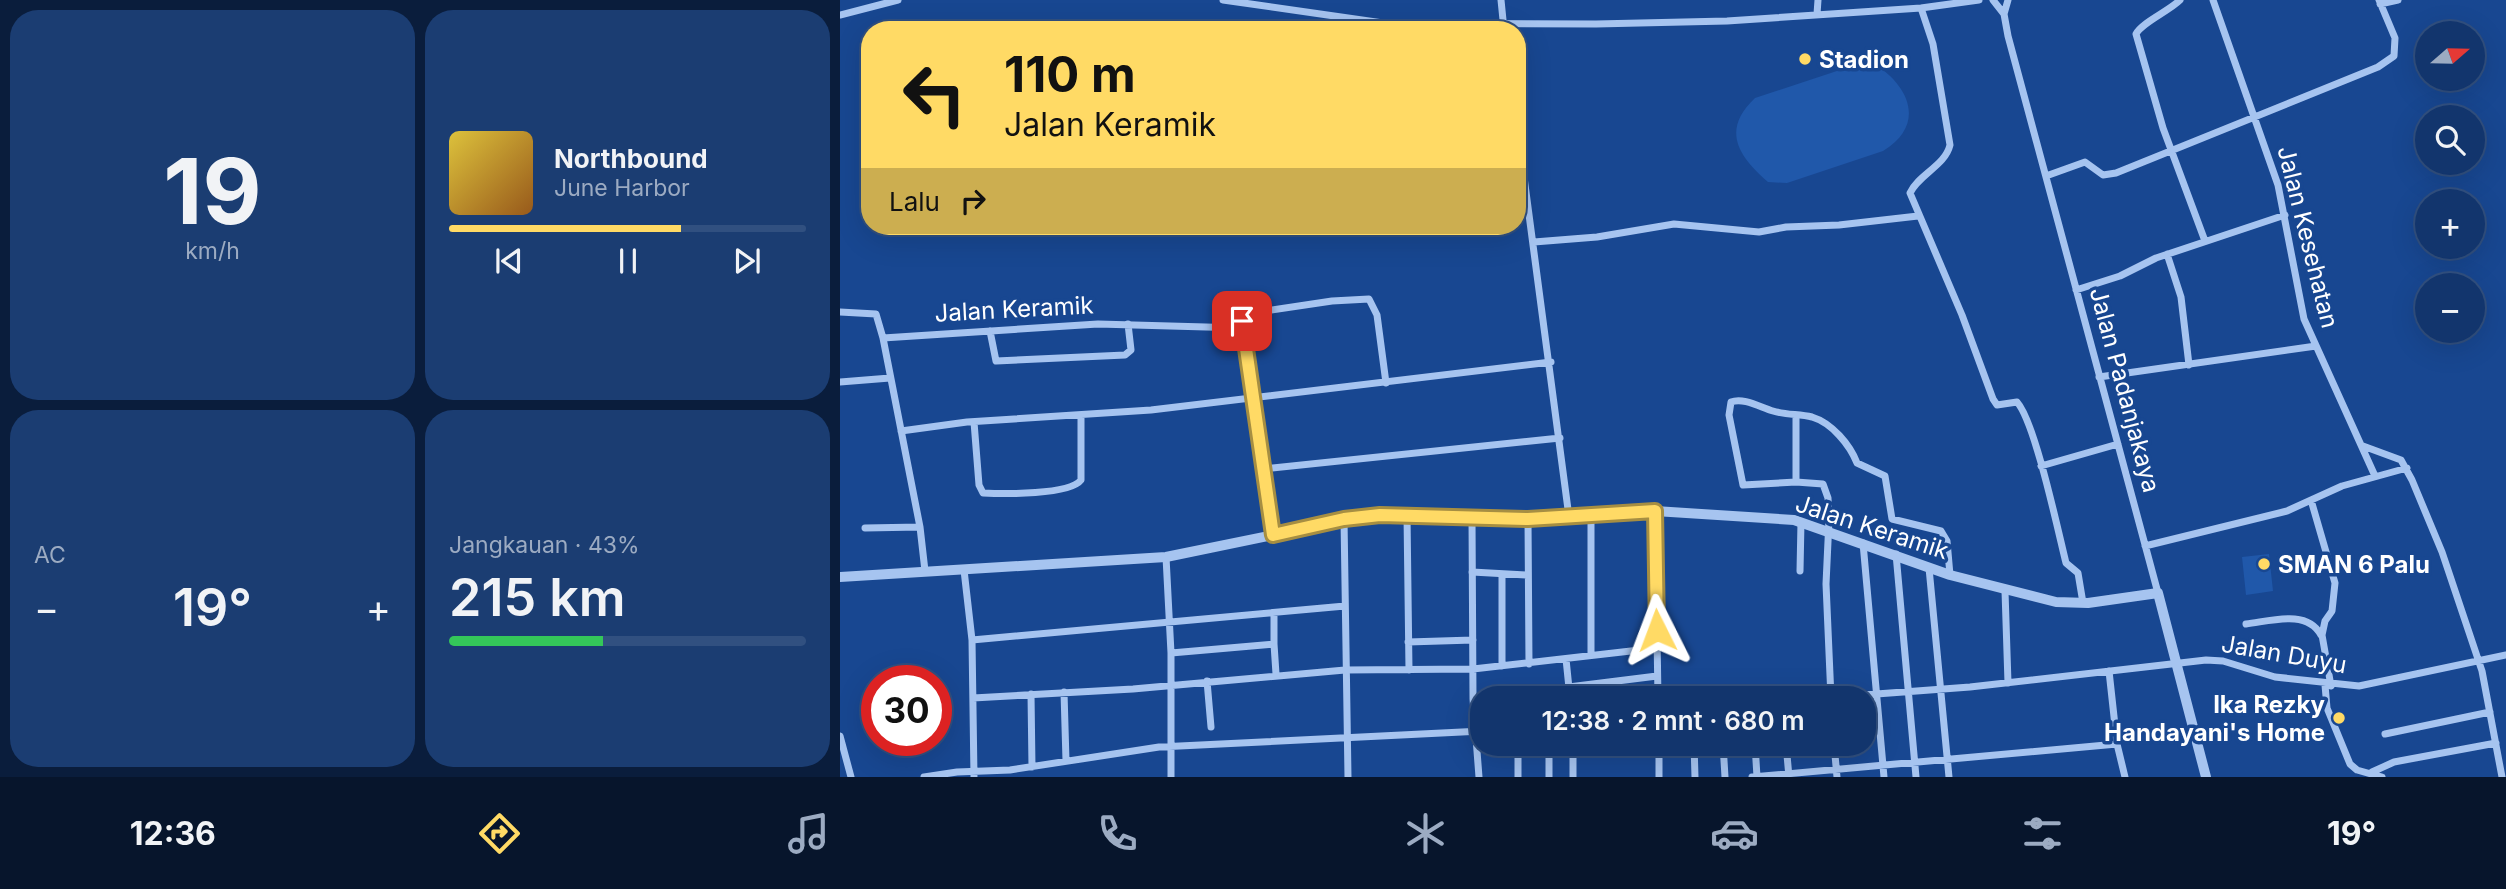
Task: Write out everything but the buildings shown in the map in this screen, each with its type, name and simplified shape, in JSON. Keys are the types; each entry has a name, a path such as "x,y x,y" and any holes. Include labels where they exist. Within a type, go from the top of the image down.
{"street":[{"path":"840,15 898,0"},
{"path":"1223,0 1355,21"},
{"path":"1502,0 1504,21"},
{"path":"1818,0 1818,14"},
{"path":"1526,26 1727,21 1921,8 1979,0"},
{"path":"1993,0 2004,14"},
{"path":"2004,14 2008,0"},
{"path":"2180,0 2136,33 2172,152 2204,241"},
{"name":"Jalan Kesehatan","path":"2213,0 2278,185 2302,314 2375,476"},
{"path":"2046,176 2085,162 2107,175 2172,152 2378,67 2393,57 2396,42 2380,2 2398,0"},
{"path":"1921,8 1935,54 1951,145 1946,155 1910,191 1918,216 1962,315 1993,399 1997,405 2015,402 2020,406 2041,466 2066,563 2078,573 2083,603"},
{"name":"Jalan Padanjakaya","path":"2004,14 2206,777"},
{"path":"1526,186 1551,362 1569,517"},
{"path":"2076,290 2120,276 2167,254 2285,215"},
{"path":"1534,242 1597,237 1674,224 1759,232 1786,227 1839,225 1918,216"},
{"path":"2167,254 2181,297 2189,365"},
{"path":"1273,535 1242,328 1244,317 1251,313 1332,301 1369,299 1377,315 1386,383"},
{"path":"840,312 876,314 920,527 925,571"},
{"path":"990,331 996,361 1125,355 1130,350 1128,324"},
{"name":"Jalan Keramik","path":"883,338 1128,324 1242,328"},
{"path":"2099,377 2316,346"},
{"path":"901,431 1386,383 1551,362"},
{"path":"840,382 890,378"},
{"path":"1830,686 1826,584 1828,498 1823,484 1796,482 1743,485 1728,407 1733,401 1741,400 1819,420 1850,446 1857,463 1883,474 1894,520 1941,531 1947,541 1950,575"},
{"path":"974,422 979,485 983,493 1048,491 1072,487 1081,480 1081,415"},
{"path":"1796,415 1796,482"},
{"path":"1263,469 1560,438"},
{"path":"2041,466 2118,444"},
{"path":"2363,446 2401,460 2407,468 2442,552 2479,662 2501,777"},
{"path":"2145,546 2287,511 2375,476 2407,468"},
{"path":"2311,500 2334,583 2332,611 2325,621 2322,635 2328,685 2327,708 2350,764 2357,770 2372,772 2382,777"},
{"path":"1655,511 1657,686"},
{"name":"Jalan Keramik","path":"840,577 1166,557 1344,519 1407,515 1528,519 1655,511 1761,516 1801,522 1950,575 2056,602 2083,603 2158,593"},
{"path":"1407,515 1409,670"},
{"path":"1591,516 1591,655"},
{"path":"1472,518 1474,686"},
{"path":"1344,519 1348,777"},
{"path":"1528,519 1529,664"},
{"path":"1800,571 1801,522"},
{"path":"865,528 920,527"},
{"path":"1863,542 1884,777"},
{"path":"1896,554 1916,777"},
{"path":"1166,557 1172,685 1171,777"},
{"path":"1928,568 1949,777"},
{"path":"964,570 972,640 974,774"},
{"path":"1472,572 1527,575"},
{"path":"1502,575 1502,666"},
{"path":"2006,591 2008,683"},
{"path":"972,640 1345,606"},
{"path":"1274,614 1276,674"},
{"path":"2246,624 2305,620 2316,624 2322,635"},
{"path":"1408,642 1473,640"},
{"path":"1171,653 1274,644"},
{"path":"973,698 1172,685 1276,674 1345,670 1473,669 1657,648"},
{"name":"Jalan Duyu","path":"1878,692 2008,683 2177,662 2219,661 2268,676 2328,685 2372,685 2506,655"},
{"path":"1566,659 1569,686 1657,676"},
{"path":"2109,671 2117,744 2125,777"},
{"path":"1207,681 1211,727"},
{"path":"1064,692 1066,761"},
{"path":"1031,694 1032,767"},
{"path":"2385,734 2490,712"},
{"path":"924,777 1032,767 1171,747 1470,732"},
{"path":"840,736 850,777"},
{"path":"2372,772 2393,762 2496,743"},
{"path":"1755,756 1755,777 1836,773 1883,765 2117,744"},
{"path":"1479,756 1479,777"},
{"path":"1518,756 1518,777"},
{"path":"1549,756 1549,777"},
{"path":"1573,756 1573,777"},
{"path":"1659,756 1659,777"},
{"path":"1694,756 1695,777"},
{"path":"1724,756 1725,777"},
{"path":"1787,756 1789,775"}],"shaded area":[{"path":"1873,63 1896,82 1908,105 1909,117 1897,140 1883,151 1787,183 1768,182 1757,172 1742,152 1736,132 1738,121 1755,98 1852,66"},
{"path":"2269,554 2273,591 2246,595 2242,557"}],"place":[{"name":"Stadion","path":"1805,59"},
{"name":"SMAN 6 Palu","path":"2264,564"},
{"name":"Ika Rezky Handayani's Home","path":"2339,718"}],"route":[{"path":"1242,321 1273,535 1344,519 1380,515 1528,519 1655,511 1654,578 1657,630"}]}
